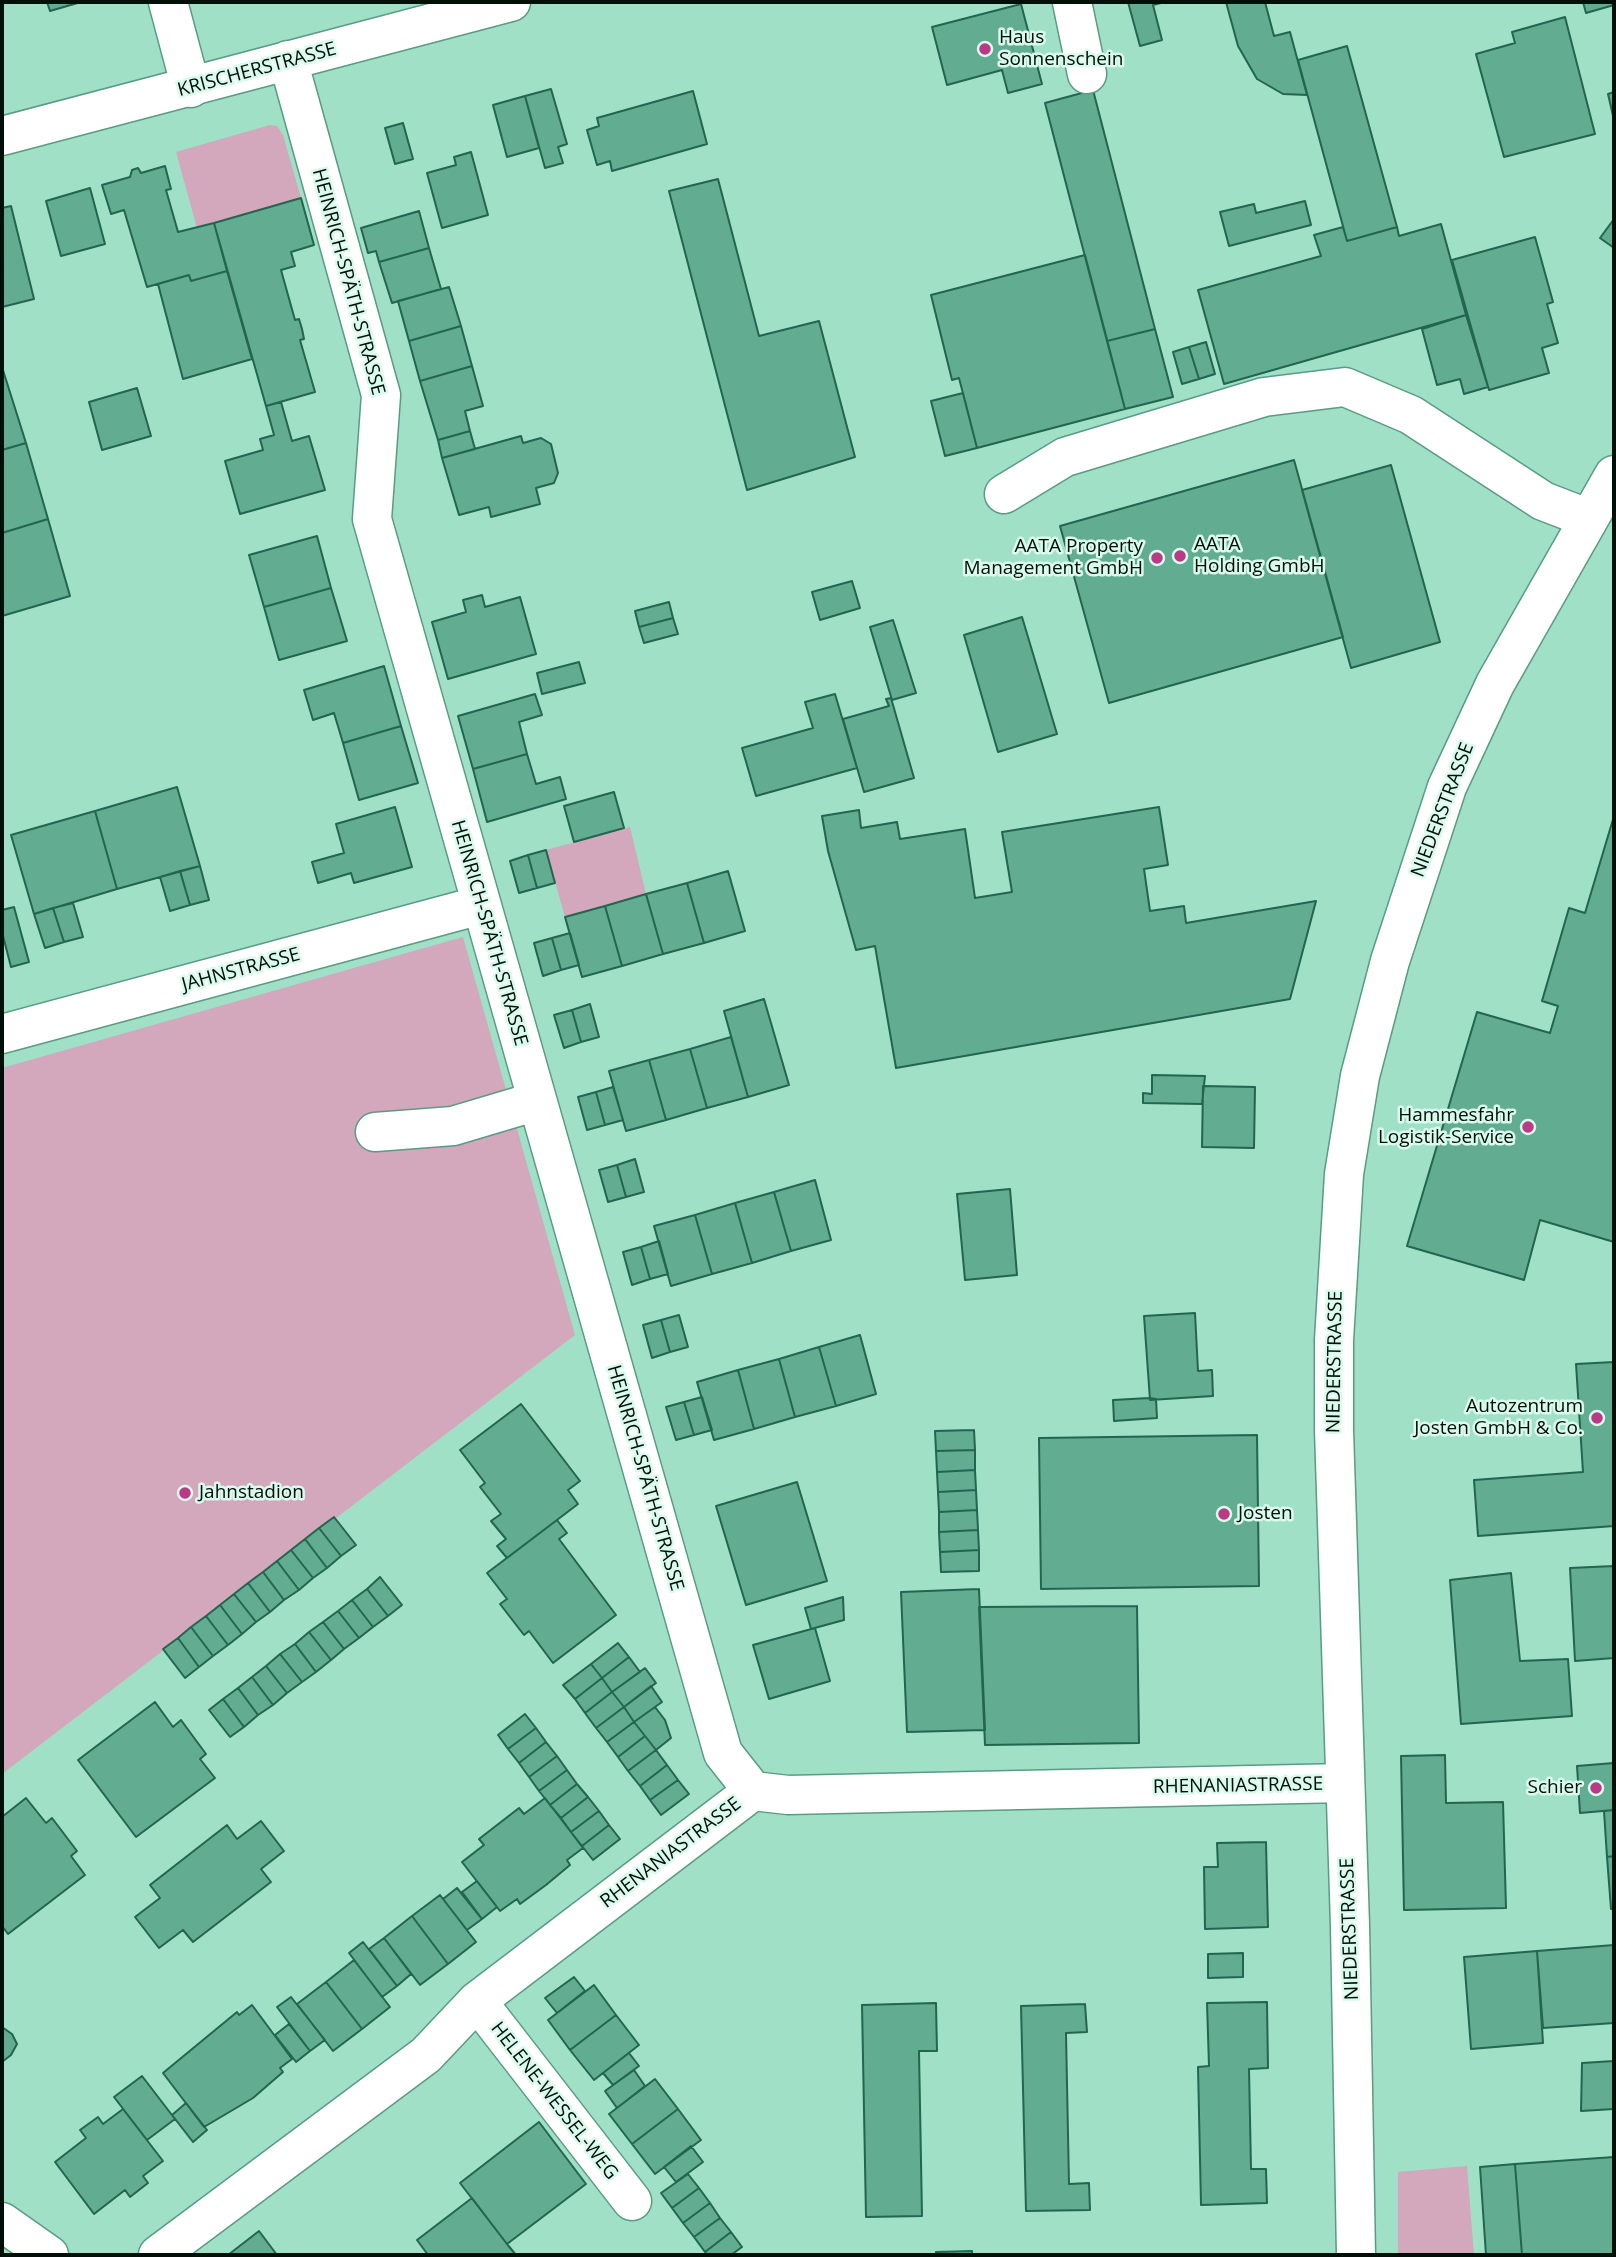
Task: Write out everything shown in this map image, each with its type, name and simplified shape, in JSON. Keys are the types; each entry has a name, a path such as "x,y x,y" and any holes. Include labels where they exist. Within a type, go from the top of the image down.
{"street":[{"path":"168,2 191,88"},
{"name":"KRISCHERSTRASSE","path":"2,136 511,2"},
{"path":"1072,2 1087,74"},
{"name":"HEINRICH-SPÄTH-STRASSE","path":"288,60 381,395 372,519 723,1753 753,1791"},
{"path":"1004,494 1065,457 1265,397 1345,387 1411,415 1543,501 1587,518"},
{"name":"NIEDERSTRASSE","path":"1356,2255 1334,1340 1344,1174 1360,1076 1390,961 1447,787 1495,684 1587,518 1614,475"},
{"name":"JAHNSTRASSE","path":"2,1034 481,905"},
{"path":"375,1132 453,1126 537,1101"},
{"name":"RHENANIASTRASSE","path":"158,2255 426,2055 477,2001 753,1791 802,1795 1345,1783"},
{"name":"HELENE-WESSEL-WEG","path":"477,2001 632,2201"},
{"path":"2,2222 49,2255"}],"shaded area":[{"path":"270,125 277,126 283,135 301,198 197,228 176,152"},
{"path":"630,827 646,894 565,917 546,850"},
{"name":"Jahnstadion","path":"463,937 575,1335 2,1774 2,1068"},
{"path":"1467,2166 1474,2255 1398,2255 1398,2172"}],"building":[{"path":"47,2 81,2 50,11"},
{"path":"1128,2 1165,2 1153,5 1162,40 1140,46"},
{"path":"1226,2 1265,2 1274,36 1290,32 1307,95 1283,94 1257,79 1238,46"},
{"path":"1583,2 1614,2 1614,5 1586,13"},
{"name":"Haus Sonnenschein","path":"1021,4 1042,84 1008,93 1002,70 947,85 932,27"},
{"path":"1565,17 1595,134 1504,157 1476,54 1515,43 1512,32"},
{"path":"1347,46 1397,227 1347,241 1298,60"},
{"path":"551,89 567,144 558,147 563,163 545,168 525,96"},
{"path":"1093,90 1155,329 1107,341 1045,103"},
{"path":"693,91 707,144 612,171 610,161 597,165 587,130 599,126 597,118"},
{"path":"1614,92 1614,120 1608,94"},
{"path":"525,96 539,148 507,157 493,105"},
{"path":"403,123 413,159 395,164 385,128"},
{"path":"471,152 488,215 442,228 427,173 456,165 454,157"},
{"path":"165,166 171,189 166,190 178,232 214,223 227,271 191,281 189,275 147,287 124,210 111,214 102,185 130,177 132,170 138,168 141,173"},
{"path":"718,179 759,336 819,321 855,457 747,490 669,191"},
{"path":"90,188 105,244 61,256 46,201"},
{"path":"301,198 314,245 291,252 295,266 281,270 295,320 299,319 302,329 304,339 300,340 315,392 266,406 214,223"},
{"path":"1305,201 1311,225 1229,246 1220,212 1254,204 1256,213"},
{"path":"11,206 34,299 2,307 2,208"},
{"path":"419,211 429,248 379,262 376,251 368,253 361,228"},
{"path":"1614,219 1614,248 1600,238"},
{"path":"1441,224 1466,315 1224,384 1198,290 1321,256 1314,235 1343,227 1347,241 1397,227 1399,236"},
{"path":"1535,237 1553,302 1547,304 1558,343 1542,348 1549,373 1489,390 1452,260"},
{"path":"429,248 441,289 392,303 379,262"},
{"path":"1085,255 1125,409 977,448 959,378 952,380 931,295"},
{"path":"227,271 252,359 183,379 158,284 189,275 191,281"},
{"path":"449,287 461,326 409,341 398,301"},
{"path":"1466,315 1488,387 1464,394 1460,379 1437,385 1422,329"},
{"path":"461,326 472,366 420,381 409,341"},
{"path":"1155,329 1173,397 1125,409 1107,341"},
{"path":"1206,342 1215,374 1199,379 1189,347"},
{"path":"1189,347 1199,379 1182,384 1173,352"},
{"path":"472,366 483,406 465,411 470,431 438,440 420,381"},
{"path":"2,367 26,443 2,450"},
{"path":"137,388 151,436 102,450 89,402"},
{"path":"963,393 977,448 945,456 931,401"},
{"path":"281,402 292,441 309,436 325,490 240,514 225,461 263,450 260,439 274,435 266,406"},
{"path":"470,431 475,449 442,458 438,440"},
{"path":"521,436 523,443 541,438 551,444 558,473 554,483 536,488 540,504 491,517 489,507 459,515 442,458"},
{"path":"26,443 48,519 2,533 2,450"},
{"path":"1294,460 1343,637 1109,703 1060,526"},
{"path":"1391,465 1440,642 1351,668 1302,490"},
{"path":"48,519 70,596 2,616 2,533"},
{"path":"317,536 331,588 264,607 249,555"},
{"path":"852,581 860,608 820,620 812,592"},
{"path":"331,588 347,641 279,660 264,607"},
{"path":"482,595 485,607 520,597 536,654 448,679 432,622 466,612 463,600"},
{"path":"669,602 673,618 639,627 635,611"},
{"path":"1022,617 1057,734 998,752 964,635"},
{"path":"673,618 678,634 644,643 639,627"},
{"path":"893,620 916,693 892,700 870,627"},
{"path":"579,662 585,683 542,694 537,673"},
{"path":"384,666 401,726 343,743 334,713 313,720 304,690"},
{"path":"535,694 542,715 519,722 527,754 473,769 458,716"},
{"path":"835,694 857,768 756,796 742,748 813,728 805,702"},
{"path":"891,698 914,778 864,792 843,719 889,706 886,699"},
{"path":"401,726 418,783 359,800 343,743"},
{"path":"527,754 536,784 560,777 566,799 487,822 473,769"},
{"path":"177,787 200,866 117,889 95,811"},
{"path":"614,792 624,828 574,842 564,806"},
{"path":"395,807 412,867 354,883 351,873 318,883 312,862 344,853 336,824"},
{"path":"1159,807 1168,865 1144,869 1150,911 1184,906 1186,923 1316,901 1290,999 896,1068 875,946 856,950 828,851 822,816 859,810 861,828 897,822 900,839 965,829 975,898 1012,892 1002,832"},
{"path":"95,811 117,889 34,914 11,835"},
{"name":"Hammesfahr Logistik-Service","path":"1614,816 1614,1242 1540,1220 1524,1280 1407,1246 1477,1012 1550,1033 1558,1006 1542,1001 1569,908 1585,913"},
{"path":"546,850 555,883 537,888 528,855"},
{"path":"528,855 537,888 519,893 510,861"},
{"path":"200,866 209,900 190,905 180,871"},
{"path":"180,871 190,905 170,911 160,877"},
{"path":"728,871 745,931 704,943 687,883"},
{"path":"687,883 704,943 663,954 646,894"},
{"path":"646,894 663,954 622,966 605,906"},
{"path":"73,903 83,937 64,942 53,908"},
{"path":"605,906 622,966 582,977 565,917"},
{"path":"14,907 29,962 11,967 2,932 2,910"},
{"path":"53,908 64,942 45,948 34,914"},
{"path":"570,933 579,965 561,970 552,938"},
{"path":"552,938 561,970 543,976 534,943"},
{"path":"764,999 789,1085 748,1097 724,1011"},
{"path":"590,1004 599,1037 581,1042 572,1010"},
{"path":"572,1010 581,1042 564,1048 554,1015"},
{"path":"731,1037 748,1097 707,1108 690,1049"},
{"path":"690,1049 707,1108 666,1120 649,1060"},
{"path":"649,1060 666,1120 626,1131 609,1071"},
{"path":"1152,1075 1205,1076 1202,1104 1143,1103 1143,1093 1152,1094"},
{"path":"1203,1086 1255,1087 1254,1148 1202,1147"},
{"path":"613,1087 623,1120 605,1125 596,1092"},
{"path":"596,1092 605,1125 587,1130 578,1097"},
{"path":"635,1159 644,1192 626,1197 617,1165"},
{"path":"617,1165 626,1197 608,1202 599,1170"},
{"path":"815,1180 831,1240 791,1251 774,1192"},
{"path":"1010,1189 1017,1275 965,1280 957,1194"},
{"path":"774,1192 791,1251 752,1263 735,1203"},
{"path":"735,1203 752,1263 712,1274 695,1215"},
{"path":"695,1215 712,1274 671,1286 654,1226"},
{"path":"659,1241 668,1274 650,1279 641,1247"},
{"path":"641,1247 650,1279 632,1285 623,1252"},
{"path":"1195,1313 1198,1371 1212,1370 1213,1396 1150,1400 1144,1316"},
{"path":"679,1315 688,1347 670,1352 661,1320"},
{"path":"661,1320 670,1352 652,1358 643,1325"},
{"path":"860,1335 876,1394 836,1406 819,1347"},
{"path":"819,1347 836,1406 795,1417 779,1359"},
{"path":"779,1359 795,1417 754,1429 738,1370"},
{"name":"Autozentrum Josten GmbH & Co.","path":"1614,1362 1614,1526 1478,1536 1474,1480 1583,1472 1576,1364"},
{"path":"738,1370 754,1429 714,1440 697,1382"},
{"path":"702,1397 712,1430 694,1435 684,1402"},
{"path":"1156,1399 1157,1418 1114,1421 1113,1400"},
{"path":"684,1402 694,1435 676,1440 666,1407"},
{"path":"521,1404 580,1481 568,1490 578,1504 507,1558 497,1546 506,1539 491,1521 501,1514 480,1487 485,1483 460,1450"},
{"path":"974,1430 975,1450 936,1451 935,1431"},
{"path":"1257,1435 1259,1586 1041,1589 1039,1438"},
{"path":"975,1450 975,1470 937,1472 936,1451"},
{"path":"975,1470 976,1490 938,1492 937,1472"},
{"path":"797,1482 827,1581 746,1605 716,1506"},
{"path":"976,1490 977,1510 939,1512 938,1492"},
{"path":"977,1510 978,1530 939,1532 939,1512"},
{"path":"334,1517 356,1545 341,1556 319,1528"},
{"path":"557,1520 567,1533 559,1539 616,1615 553,1663 529,1631 524,1635 500,1604 507,1599 487,1573"},
{"path":"319,1528 341,1556 327,1568 305,1539"},
{"path":"978,1530 979,1550 940,1552 939,1532"},
{"path":"305,1539 327,1568 313,1578 291,1550"},
{"path":"291,1550 313,1578 299,1590 277,1561"},
{"path":"979,1550 979,1571 941,1572 940,1552"},
{"path":"277,1561 299,1590 284,1600 263,1572"},
{"path":"1614,1566 1614,1658 1575,1661 1570,1568"},
{"path":"263,1572 284,1600 270,1612 248,1583"},
{"path":"1511,1573 1520,1661 1568,1659 1572,1716 1461,1724 1450,1580"},
{"path":"380,1577 402,1605 388,1616 367,1589"},
{"path":"248,1583 270,1612 256,1622 234,1594"},
{"path":"367,1589 388,1616 373,1627 352,1600"},
{"path":"979,1589 985,1730 907,1732 901,1592"},
{"path":"234,1594 256,1622 242,1634 220,1605"},
{"path":"843,1597 844,1620 811,1629 805,1608"},
{"path":"352,1600 373,1627 359,1638 338,1611"},
{"path":"220,1605 242,1634 228,1645 206,1616"},
{"path":"1137,1606 1139,1743 985,1745 979,1607"},
{"path":"338,1611 359,1638 344,1649 323,1622"},
{"path":"206,1616 228,1645 213,1656 191,1627"},
{"path":"323,1622 344,1649 331,1660 309,1632"},
{"path":"191,1627 213,1656 199,1667 178,1638"},
{"path":"815,1628 830,1681 769,1699 753,1645"},
{"path":"309,1632 331,1660 316,1672 295,1644"},
{"path":"178,1638 199,1667 185,1678 163,1649"},
{"path":"618,1643 629,1657 602,1678 591,1664"},
{"path":"295,1644 316,1672 302,1682 280,1654"},
{"path":"280,1654 302,1682 287,1693 266,1666"},
{"path":"629,1657 640,1672 612,1692 602,1678"},
{"path":"591,1664 602,1678 575,1699 563,1685"},
{"path":"266,1666 287,1693 273,1705 252,1677"},
{"path":"645,1668 656,1683 624,1707 612,1692"},
{"path":"252,1677 273,1705 258,1715 238,1688"},
{"path":"602,1678 612,1692 585,1713 575,1699"},
{"path":"651,1686 662,1702 634,1722 624,1707"},
{"path":"238,1688 258,1715 244,1727 223,1699"},
{"path":"612,1692 624,1707 596,1728 585,1713"},
{"path":"223,1699 244,1727 230,1737 209,1710"},
{"path":"155,1702 173,1727 181,1720 206,1754 200,1759 215,1778 136,1837 78,1760"},
{"path":"624,1707 634,1722 607,1742 596,1728"},
{"path":"655,1707 665,1720 671,1738 656,1750 634,1722"},
{"path":"525,1714 536,1728 508,1749 498,1735"},
{"path":"634,1722 645,1736 618,1757 607,1742"},
{"path":"536,1728 546,1742 519,1763 508,1749"},
{"path":"645,1736 656,1750 628,1771 618,1757"},
{"path":"546,1742 557,1756 529,1777 519,1763"},
{"path":"656,1750 667,1765 640,1786 628,1771"},
{"path":"1445,1755 1446,1803 1503,1802 1506,1908 1404,1910 1401,1756"},
{"path":"557,1756 567,1770 539,1791 529,1777"},
{"name":"Schier","path":"1614,1763 1614,1810 1580,1813 1577,1766"},
{"path":"667,1765 678,1780 650,1800 640,1786"},
{"path":"567,1770 577,1784 550,1805 539,1791"},
{"path":"678,1780 689,1794 661,1815 650,1800"},
{"path":"577,1784 588,1797 561,1818 550,1805"},
{"path":"588,1797 599,1811 571,1832 561,1818"},
{"path":"26,1798 46,1823 52,1818 77,1851 71,1856 85,1875 8,1934 2,1926 2,1817"},
{"path":"545,1798 583,1848 567,1860 570,1865 546,1885 520,1904 517,1899 500,1911 462,1862 484,1845 479,1839 519,1808 524,1814"},
{"path":"1614,1810 1614,1856 1607,1857 1604,1811"},
{"path":"599,1811 609,1825 582,1846 571,1832"},
{"path":"261,1821 284,1851 261,1869 271,1882 193,1942 183,1930 159,1948 135,1917 160,1898 150,1885 227,1825 237,1839"},
{"path":"609,1825 620,1839 593,1860 582,1846"},
{"path":"1266,1842 1268,1927 1205,1929 1204,1867 1218,1867 1217,1843"},
{"path":"1614,1856 1614,1909 1611,1909 1607,1857"},
{"path":"477,1881 497,1907 482,1919 462,1892"},
{"path":"457,1888 482,1919 467,1930 443,1899"},
{"path":"440,1895 476,1942 448,1964 412,1916"},
{"path":"412,1916 448,1964 420,1985 384,1938"},
{"path":"384,1938 411,1974 397,1986 369,1949"},
{"path":"363,1942 397,1986 382,1997 349,1953"},
{"path":"1614,1945 1614,2023 1543,2028 1537,1951"},
{"path":"1537,1951 1543,2043 1471,2049 1464,1957"},
{"path":"1243,1953 1243,1977 1208,1978 1208,1954"},
{"path":"354,1960 390,2007 362,2029 326,1982"},
{"path":"574,1977 585,1991 557,2013 545,1998"},
{"path":"326,1982 362,2029 333,2051 297,2004"},
{"path":"594,1985 616,2015 570,2050 548,2020"},
{"path":"291,1997 325,2040 310,2051 277,2007"},
{"path":"1267,2002 1268,2068 1249,2069 1251,2169 1266,2169 1267,2203 1201,2205 1198,2067 1209,2066 1207,2003"},
{"path":"936,2003 937,2051 919,2051 922,2216 866,2217 862,2005"},
{"path":"1085,2004 1087,2032 1066,2033 1069,2184 1089,2183 1090,2210 1026,2211 1021,2006"},
{"path":"252,2005 292,2059 280,2068 283,2072 253,2098 204,2127 163,2073 237,2012 239,2015"},
{"path":"616,2015 639,2045 594,2080 570,2050"},
{"path":"289,2024 310,2051 296,2062 275,2035"},
{"path":"2,2027 12,2034 17,2044 11,2055 2,2062"},
{"path":"629,2053 639,2066 613,2085 603,2073"},
{"path":"1614,2061 1614,2109 1581,2111 1582,2063"},
{"path":"634,2070 645,2086 617,2108 605,2091"},
{"path":"142,2076 175,2119 147,2140 114,2097"},
{"path":"655,2079 678,2109 632,2144 609,2114"},
{"path":"186,2103 207,2130 193,2142 172,2115"},
{"path":"123,2109 163,2161 143,2176 148,2183 130,2197 125,2190 94,2214 55,2162 86,2138 80,2130 98,2117 103,2124"},
{"path":"678,2109 701,2140 655,2174 632,2144"},
{"path":"539,2122 586,2184 507,2244 460,2183"},
{"path":"691,2146 703,2162 676,2182 664,2167"},
{"path":"1614,2157 1614,2255 1522,2255 1515,2164"},
{"path":"1515,2164 1522,2255 1486,2255 1480,2167"},
{"path":"688,2174 699,2188 672,2208 661,2193"},
{"path":"699,2188 710,2203 683,2223 672,2208"},
{"path":"472,2198 516,2255 428,2255 417,2240"},
{"path":"710,2203 720,2218 694,2237 683,2223"},
{"path":"720,2218 731,2232 705,2252 694,2237"},
{"path":"259,2231 277,2255 228,2255"},
{"path":"731,2232 742,2247 731,2255 707,2255 705,2252"},
{"path":"972,2251 972,2255 936,2255 936,2252"}],"place":[{"name":"Haus Sonnenschein","path":"985,49"},
{"name":"AATA Holding GmbH","path":"1180,556"},
{"name":"AATA Property Management GmbH","path":"1157,558"},
{"name":"Hammesfahr Logistik-Service","path":"1528,1127"},
{"name":"Autozentrum Josten GmbH & Co.","path":"1597,1418"},
{"name":"Jahnstadion","path":"185,1493"},
{"name":"Josten","path":"1224,1514"},
{"name":"Schier","path":"1596,1788"}]}
